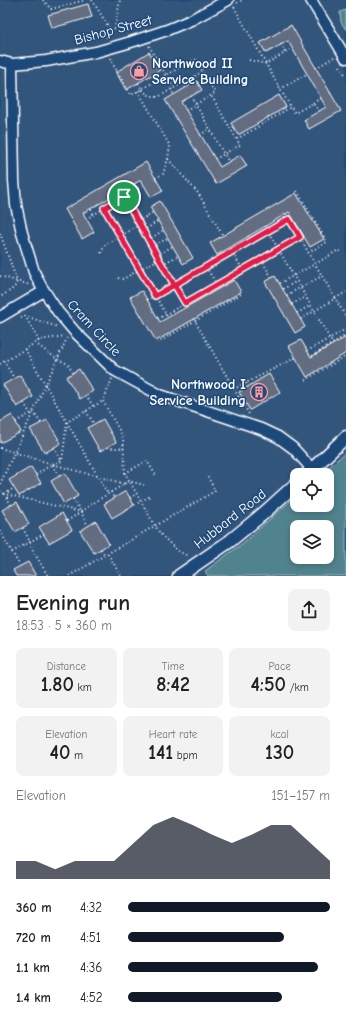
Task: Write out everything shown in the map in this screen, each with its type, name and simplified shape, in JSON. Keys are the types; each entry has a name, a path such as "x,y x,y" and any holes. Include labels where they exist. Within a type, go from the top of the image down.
{"street":[{"path":"311,0 346,58"},
{"name":"Bishop Street","path":"0,61 12,64 96,52 168,30 230,3"},
{"name":"Cram Circle","path":"12,64 14,180 16,205 26,250 34,272 58,312 75,332 114,370 160,395 273,434 293,448 306,468"},
{"path":"0,316 43,288"},
{"path":"313,468 346,437"},
{"name":"Hubbard Road","path":"179,576 230,541 290,489"}],"path":[{"path":"43,0 51,9 85,0"},
{"path":"92,0 111,32"},
{"path":"108,40 108,33 114,30 115,27 120,0"},
{"path":"230,3 280,89 296,113 321,98"},
{"path":"281,44 286,53"},
{"path":"149,45 166,75 174,95"},
{"path":"250,60 266,64 292,49"},
{"path":"111,56 114,66 131,95 195,59 215,93 186,110"},
{"path":"316,68 335,57"},
{"path":"200,67 214,59"},
{"path":"138,83 148,95 158,97 202,71"},
{"path":"280,89 307,74"},
{"path":"183,82 186,87"},
{"path":"138,91 170,146 168,159 163,174 156,178"},
{"path":"211,95 240,145 215,159"},
{"path":"191,96 229,162"},
{"path":"313,103 319,111"},
{"path":"237,139 292,106"},
{"path":"200,135 210,129"},
{"path":"168,159 198,193 223,236"},
{"path":"135,183 138,188"},
{"path":"86,219 144,185"},
{"path":"297,191 327,242 311,251"},
{"path":"114,195 118,201"},
{"path":"124,197 187,307"},
{"path":"104,208 168,318"},
{"path":"90,209 94,215"},
{"path":"101,253 104,245 120,236 153,212"},
{"path":"286,214 346,317"},
{"path":"147,300 292,218"},
{"path":"143,231 158,221"},
{"path":"265,226 333,344"},
{"path":"148,240 164,230"},
{"path":"0,233 1,242 17,281 14,289 0,296"},
{"path":"158,319 303,235"},
{"path":"248,236 251,241"},
{"path":"152,247 168,238"},
{"path":"157,255 173,246"},
{"path":"229,247 243,270"},
{"path":"280,283 337,251 343,251"},
{"path":"162,264 178,256"},
{"path":"118,278 124,279 159,259"},
{"path":"261,259 272,278"},
{"path":"206,266 217,285"},
{"path":"0,276 43,288"},
{"path":"287,295 322,276"},
{"path":"283,289 297,281"},
{"path":"301,319 346,292"},
{"path":"157,343 214,308 241,294"},
{"path":"292,304 306,296"},
{"path":"297,313 311,305"},
{"path":"25,316 39,341"},
{"path":"21,318 25,316 58,327"},
{"path":"194,320 249,414"},
{"path":"307,351 346,329"},
{"path":"312,356 346,335"},
{"path":"0,364 39,341 66,337 58,359 0,484"},
{"path":"35,343 68,364 73,373"},
{"path":"25,349 98,477 114,498"},
{"path":"305,380 341,357 346,356"},
{"path":"234,389 295,358"},
{"path":"4,361 14,378"},
{"path":"67,422 103,401 114,370"},
{"path":"86,395 93,406"},
{"path":"103,401 122,435 125,473 136,494 155,526 169,543 191,559"},
{"path":"24,403 41,423"},
{"path":"86,411 94,424"},
{"path":"16,422 32,413"},
{"path":"62,461 67,422"},
{"path":"108,447 124,448"},
{"path":"0,448 125,484"},
{"path":"54,448 62,461"},
{"path":"36,475 52,464 62,461"},
{"path":"125,473 147,461 157,477"},
{"path":"52,464 60,476"},
{"path":"69,576 215,491 208,478"},
{"path":"67,521 129,481 144,484"},
{"path":"5,494 14,488"},
{"path":"0,491 5,494 81,512"},
{"path":"5,494 11,505"},
{"path":"130,498 136,494"},
{"path":"124,511 150,496"},
{"path":"73,499 88,526"},
{"path":"23,528 32,549 48,576"},
{"path":"0,531 20,566"},
{"path":"12,552 44,534"},
{"path":"101,549 121,576"}],"shaded area":[{"path":"0,0 346,0 346,576 0,576"}],"green space":[{"path":"346,10 346,30 341,22 340,12"},
{"path":"346,452 346,576 208,576 205,571 243,543 290,501 290,512 334,512 334,468 328,468"}],"building":[{"path":"88,4 92,17 52,28 48,15"},
{"path":"291,25 341,111 309,129 304,120 326,107 288,41 266,53 260,43"},
{"name":"Northwood II Service Building","path":"149,52 160,70 126,90 116,72"},
{"path":"197,81 202,90 181,102 220,167 240,155 247,166 216,184 165,100"},
{"path":"279,95 286,107 238,135 231,123"},
{"path":"146,162 163,191 151,197 141,180 83,213 94,232 82,239 65,209"},
{"path":"296,193 324,239 310,247 289,212 217,255 210,243"},
{"path":"160,201 193,258 183,264 150,207"},
{"path":"275,276 305,327 295,333 265,282"},
{"path":"234,280 241,292 156,341 130,297 142,291 160,322"},
{"path":"346,337 346,353 307,377 289,346 301,340 311,357"},
{"path":"79,369 93,391 80,399 66,377"},
{"name":"Northwood I Service Building","path":"269,374 280,392 250,410 239,392"},
{"path":"20,375 33,397 17,407 3,385"},
{"path":"12,415 21,432 0,443 0,422"},
{"path":"103,419 116,442 100,451 87,428"},
{"path":"47,420 61,443 45,453 30,429"},
{"path":"31,467 41,483 19,496 9,480"},
{"path":"65,473 78,496 64,504 51,481"},
{"path":"126,491 134,505 112,518 104,504"},
{"path":"17,502 29,524 15,532 2,510"},
{"path":"62,513 72,530 49,543 39,527"},
{"path":"96,521 109,544 94,553 80,531"},
{"path":"28,562 36,576 16,576 13,570"}],"place":[{"name":"Northwood II Service Building","path":"139,71"},
{"name":"Northwood I Service Building","path":"259,392"}],"route":[{"path":"124,197 104,208 155,296 174,285 206,266 289,219 300,237 185,303 174,285 139,225 124,197"}]}
